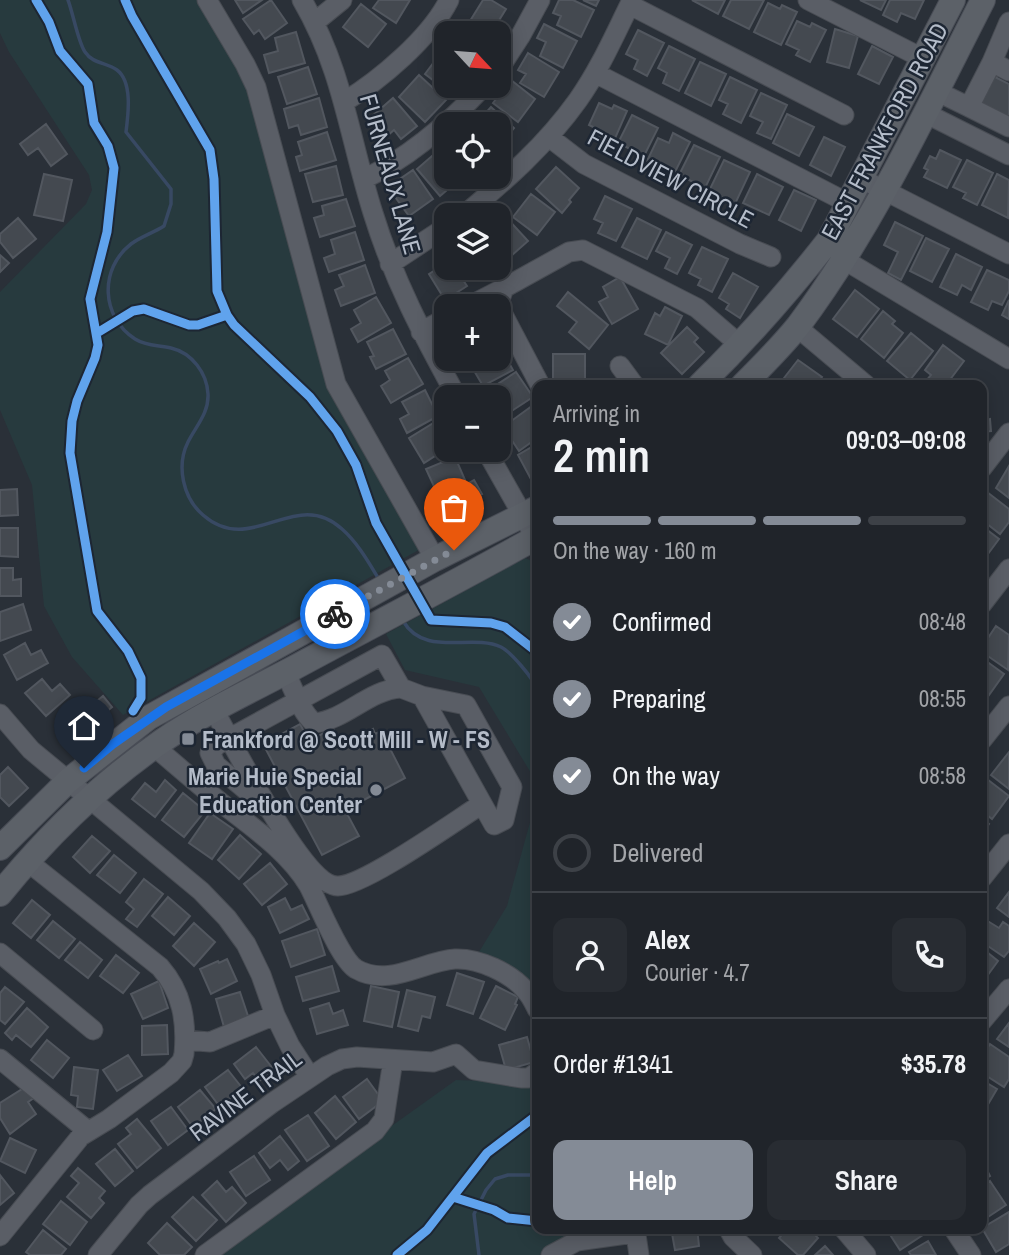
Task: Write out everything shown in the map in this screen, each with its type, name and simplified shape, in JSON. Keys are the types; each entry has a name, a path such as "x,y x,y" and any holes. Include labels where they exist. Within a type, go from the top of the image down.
{"main road":[{"name":"EAST FRANKFORD ROAD","path":"704,380 740,345 829,240 850,204 953,0"},
{"name":"EAST FRANKFORD ROAD","path":"748,380 797,327 843,258 884,190 980,1"},
{"path":"735,380 740,368 770,332 774,320 773,308"},
{"path":"2,841 69,780 148,719 370,594 530,512"},
{"path":"0,894 27,861 90,799 155,747 214,710 532,542"},
{"path":"214,710 213,703 219,693 256,659"}],"street":[{"path":"207,0 256,88 336,384 428,563"},
{"name":"FURNEAUX LANE","path":"302,0 331,58 390,264 421,331 450,385"},
{"path":"315,22 342,0"},
{"path":"344,102 371,85 412,47 449,0"},
{"path":"511,51 540,0"},
{"path":"808,0 924,59"},
{"path":"980,1 1009,16"},
{"path":"478,203 549,137 579,99 631,2 844,115"},
{"path":"969,107 1000,67 1009,22"},
{"path":"595,73 850,204"},
{"path":"936,91 1009,127"},
{"path":"364,179 380,172 417,146 454,117 472,98"},
{"path":"925,113 1009,155"},
{"name":"FIELDVIEW CIRCLE","path":"549,137 584,164 740,244 771,257"},
{"path":"862,178 1009,254"},
{"path":"390,264 434,236"},
{"path":"492,294 569,252 583,250 697,308 740,345"},
{"path":"843,258 1009,359"},
{"path":"504,288 498,304 537,380"},
{"path":"421,331 434,324"},
{"path":"797,327 860,380"},
{"path":"620,366 630,380"},
{"path":"987,462 1009,433"},
{"path":"495,462 530,512"},
{"path":"987,598 1009,569"},
{"path":"333,647 348,674"},
{"path":"229,738 382,655 401,688"},
{"path":"285,672 300,700 303,713 314,723 326,722 386,689 401,688 422,696 466,705 512,787 504,820 494,825 422,696"},
{"path":"987,734 1009,706"},
{"path":"214,710 287,840 325,882 336,887 352,884 385,866 482,804"},
{"path":"0,714 32,750 201,891 227,918 246,944 261,975 275,1015 290,1046 310,1077"},
{"path":"155,747 286,857 307,882 340,949 358,970 396,974 456,959 481,963 510,976 527,991 532,1000"},
{"path":"987,872 1009,844"},
{"path":"0,1236 82,1136 109,1119 178,1066 184,1054 182,1006 177,991 165,973 27,861"},
{"path":"0,953 93,1030"},
{"path":"987,1015 1009,989"},
{"path":"185,1040 210,1042 275,1015"},
{"name":"RAVINE TRAIL","path":"98,1255 150,1195 272,1103 342,1059 357,1057 433,1062 456,1054 474,1070 521,1078 532,1076"},
{"path":"0,1059 88,1131"},
{"path":"205,1255 375,1131 384,1119 393,1059"},
{"path":"551,1255 577,1241 617,1234"},
{"path":"635,1234 639,1255"},
{"path":"731,1234 752,1255"},
{"path":"848,1234 866,1255"},
{"path":"957,1234 971,1255"}],"green space":[{"path":"0,0 204,0 246,65 333,385 424,547 123,715 72,657 44,606 32,485 0,410 0,292 86,204 92,190 89,175 9,52 0,33"},
{"path":"525,558 532,561 532,775 479,687 405,670 386,634"},
{"path":"532,815 532,994 517,977 479,952 507,906"},
{"path":"456,1080 532,1083 532,1234 582,1234 557,1242 539,1255 211,1255"}],"building":[{"path":"235,0 262,0 243,13"},
{"path":"271,0 287,23 265,39 259,30 254,34 243,19"},
{"path":"379,0 410,0 396,23 373,8"},
{"path":"483,0 491,0 506,9 499,21 470,21"},
{"path":"559,0 573,0 594,10 581,37 557,25 561,16 553,13"},
{"path":"583,0 599,0 596,6"},
{"path":"692,0 725,0 718,14"},
{"path":"731,0 764,0 749,29 723,16"},
{"path":"860,0 886,0 881,10"},
{"path":"890,0 924,0 915,19 901,13 897,22 883,15"},
{"path":"768,3 780,9 782,5 797,12 781,45 754,32"},
{"path":"361,4 386,24 368,47 343,27"},
{"path":"797,21 810,27 812,23 826,30 810,62 796,55 799,50 786,44"},
{"path":"544,24 577,41 563,68 540,56 546,42 537,38"},
{"path":"835,29 858,36 849,68 827,62"},
{"path":"638,30 664,43 647,76 634,69 638,60 626,54"},
{"path":"296,32 305,63 269,73 264,55 278,51 275,38"},
{"path":"669,46 695,59 679,91 663,83 667,73 658,68"},
{"path":"872,46 893,57 879,84 858,74"},
{"path":"528,53 559,72 544,97 520,83 526,74 518,70"},
{"path":"434,62 434,81 425,74"},
{"path":"700,62 726,74 711,106 685,93"},
{"path":"308,67 317,94 287,104 278,77"},
{"path":"419,75 434,89 434,98 446,100 425,122 399,97"},
{"path":"993,76 1009,84 1009,118 979,102"},
{"path":"730,77 757,90 741,123 723,114 728,104 719,100"},
{"path":"511,80 535,99 518,122 511,117 511,112 505,112 493,103 497,98 511,98"},
{"path":"761,93 787,105 771,139 757,133 763,122 750,116"},
{"path":"319,98 327,127 301,135 298,125 289,128 284,109"},
{"path":"393,98 417,126 401,139 394,130 387,136 371,117"},
{"path":"599,103 612,109 614,105 627,111 613,143 599,136 601,131 589,125"},
{"path":"787,114 814,127 799,156 773,143"},
{"path":"632,115 658,128 644,156 618,143"},
{"path":"46,124 67,154 51,166 38,148 28,155 20,144"},
{"path":"327,132 336,160 300,171 296,157 302,155 298,142"},
{"path":"673,133 690,142 674,174 647,161 658,138 669,143"},
{"path":"824,137 845,147 831,176 810,165"},
{"path":"694,145 720,157 705,188 679,175"},
{"path":"940,150 961,160 947,188 924,177 928,170 924,168 930,156 936,159"},
{"path":"434,154 434,189 417,169"},
{"path":"724,160 750,172 735,204 709,191"},
{"path":"967,160 993,173 977,205 963,198 966,193 953,187"},
{"path":"336,166 343,195 313,202 305,174"},
{"path":"556,167 579,188 562,213 536,189"},
{"path":"413,170 433,199 409,216 393,194 403,188 397,181"},
{"path":"44,174 72,180 63,221 34,215"},
{"path":"757,174 783,187 769,215 743,203"},
{"path":"997,174 1009,180 1008,218 982,205"},
{"path":"434,189 448,189 440,196"},
{"path":"794,190 816,200 801,231 779,220"},
{"path":"531,194 555,212 537,235 513,217"},
{"path":"605,196 632,209 616,241 598,233 603,223 594,219"},
{"path":"346,199 355,226 320,237 314,218 324,215 322,206"},
{"path":"18,218 36,239 13,258 0,242 0,234"},
{"path":"637,218 661,230 647,259 622,247"},
{"path":"895,222 923,236 901,280 888,273 898,252 884,245"},
{"path":"511,223 528,241 511,256"},
{"path":"355,232 364,260 329,272 324,258 335,254 331,240"},
{"path":"666,232 692,245 677,274 665,268 670,258 656,251"},
{"path":"926,238 949,249 932,282 910,271"},
{"path":"702,247 728,259 712,292 698,285 701,279 689,273"},
{"path":"956,254 982,267 971,290 962,285 957,295 940,287"},
{"path":"0,255 9,263 0,272"},
{"path":"365,265 375,293 341,306 335,290 344,286 339,275"},
{"path":"987,270 1009,280 1009,291 1002,305 992,301 988,310 971,302"},
{"path":"434,271 434,280 463,280 467,286 454,294 441,294 429,274"},
{"path":"733,273 758,287 740,318 726,309 729,304 719,298"},
{"path":"620,277 638,309 612,324 599,302 608,297 603,287"},
{"path":"855,290 879,309 857,337 833,319"},
{"path":"568,292 608,325 589,349 569,332 577,322 557,306"},
{"path":"376,297 391,323 358,342 351,329 361,323 354,310"},
{"path":"1009,300 1009,319 1002,315"},
{"path":"665,307 682,316 668,345 645,334 655,313 660,316"},
{"path":"883,311 895,321 892,324 903,333 884,358 861,339"},
{"path":"687,327 698,338 694,342 704,352 682,374 661,353"},
{"path":"393,329 406,354 376,369 370,357 374,356 367,342"},
{"path":"911,333 933,351 910,380 887,361"},
{"path":"943,345 964,361 950,380 927,380 931,375 925,370"},
{"path":"553,354 585,354 585,380 553,380"},
{"path":"408,358 423,384 391,403 381,386 390,380 385,371"},
{"path":"798,360 822,377 820,380 784,378"},
{"path":"511,366 513,370 485,385 474,371 511,371"},
{"path":"516,372 532,398 511,411 511,385 496,385"},
{"path":"425,390 434,408 434,418 407,433 400,419 409,414 402,402"},
{"path":"532,406 532,442 519,451 511,439 511,421"},
{"path":"990,419 991,431 987,431 987,420"},
{"path":"434,423 434,457 424,463 409,438"},
{"path":"532,447 532,481 518,455"},
{"path":"443,462 457,462 465,480 437,493 426,469"},
{"path":"1009,466 1009,498 996,488"},
{"path":"474,480 482,494 474,498 480,510 457,522 443,497"},
{"path":"17,489 18,515 0,516 0,490"},
{"path":"987,492 1009,509 1009,522 1000,534 987,524"},
{"path":"0,528 18,528 18,557 0,556"},
{"path":"987,530 999,539 987,555"},
{"path":"0,568 13,568 13,580 21,579 21,596 0,596"},
{"path":"23,604 31,630 0,641 0,612"},
{"path":"996,626 1009,635 1008,670 987,655 987,640"},
{"path":"25,643 31,655 41,650 48,663 17,680 4,655"},
{"path":"987,662 1004,674 989,695 987,694"},
{"path":"42,679 52,691 60,684 70,695 46,716 25,693"},
{"path":"103,696 112,707 73,740 56,721 84,698 91,706"},
{"path":"300,724 309,741 333,728 342,746 373,729 375,734 381,731 405,778 345,810 359,836 322,855 263,744"},
{"path":"1009,752 1009,789 991,775"},
{"path":"8,767 28,788 9,806 0,797 0,775"},
{"path":"987,779 1009,796 992,819 987,815"},
{"path":"165,780 176,790 155,817 132,799 145,783 156,792"},
{"path":"183,793 205,811 184,837 162,820"},
{"path":"210,813 233,829 212,859 189,843"},
{"path":"240,835 261,854 239,879 218,860"},
{"path":"92,836 110,851 90,873 73,857"},
{"path":"114,855 136,873 120,893 97,875"},
{"path":"270,863 287,884 262,905 244,884"},
{"path":"144,879 163,894 137,927 126,919 134,909 126,902"},
{"path":"1009,892 1009,917 997,908"},
{"path":"168,897 190,916 174,935 152,916"},
{"path":"285,898 291,910 302,905 309,919 280,933 268,907"},
{"path":"32,900 50,915 31,938 13,923"},
{"path":"53,921 75,939 59,958 37,940"},
{"path":"987,921 999,928 1003,922 1009,926 1009,951 1004,957 987,945"},
{"path":"194,923 215,942 194,966 173,946"},
{"path":"317,929 325,955 291,967 282,941"},
{"path":"80,942 102,960 88,978 65,960"},
{"path":"987,952 998,961 987,976"},
{"path":"116,955 139,973 123,993 100,976"},
{"path":"227,959 237,981 211,994 200,969"},
{"path":"332,966 339,991 303,1001 296,977"},
{"path":"457,973 484,982 473,1014 447,1005"},
{"path":"159,981 168,1008 143,1019 131,994"},
{"path":"371,986 399,992 392,1027 364,1021"},
{"path":"496,986 518,997 505,1030 480,1018"},
{"path":"5,987 24,1002 5,1024 0,1020 0,993"},
{"path":"407,990 435,997 430,1018 422,1016 418,1031 398,1026"},
{"path":"240,992 249,1019 224,1027 216,999"},
{"path":"329,1003 333,1014 343,1010 348,1025 317,1034 310,1009"},
{"path":"27,1008 48,1027 31,1047 16,1035 12,1040 5,1033"},
{"path":"1009,1023 1009,1047 997,1039"},
{"path":"167,1025 168,1054 142,1055 142,1026"},
{"path":"527,1037 532,1063 506,1070 499,1045"},
{"path":"47,1040 69,1058 53,1078 31,1060"},
{"path":"990,1044 1009,1057 1009,1079 1004,1087 987,1076 987,1049"},
{"path":"256,1047 274,1070 259,1081 253,1073 245,1079 234,1064"},
{"path":"128,1055 142,1076 117,1091 103,1070"},
{"path":"74,1067 98,1070 93,1109 77,1107 78,1096 71,1095"},
{"path":"228,1070 243,1089 220,1107 205,1087"},
{"path":"367,1079 383,1101 359,1119 343,1097"},
{"path":"987,1083 997,1089 987,1106"},
{"path":"27,1086 34,1098 28,1102 36,1114 10,1134 0,1118 0,1103"},
{"path":"200,1090 216,1109 193,1127 178,1107"},
{"path":"335,1096 356,1122 336,1139 315,1113"},
{"path":"171,1107 188,1130 168,1145 151,1121"},
{"path":"308,1115 329,1146 307,1161 285,1130"},
{"path":"137,1119 161,1148 137,1168 118,1144 131,1134 126,1128"},
{"path":"280,1136 299,1161 288,1170 280,1160 270,1168 259,1153"},
{"path":"10,1138 36,1150 25,1173 0,1161"},
{"path":"115,1149 133,1171 115,1186 96,1164"},
{"path":"254,1156 270,1180 246,1196 230,1172"},
{"path":"78,1168 105,1191 99,1198 104,1203 91,1218 67,1197 79,1183 71,1176"},
{"path":"0,1175 14,1193 0,1205"},
{"path":"217,1181 226,1192 232,1187 246,1203 226,1222 202,1195"},
{"path":"990,1181 1006,1205 987,1218 987,1183"},
{"path":"193,1197 217,1220 196,1241 172,1217"},
{"path":"61,1201 87,1222 70,1245 43,1224"},
{"path":"1009,1212 1009,1244 996,1252 986,1234 987,1225"},
{"path":"167,1223 192,1247 184,1255 160,1255 148,1243"},
{"path":"43,1230 66,1249 61,1255 30,1255 26,1252"},
{"path":"672,1234 698,1234 699,1246 675,1250"},
{"path":"783,1234 814,1234 818,1238 803,1255 798,1255 779,1238"},
{"path":"890,1234 924,1234 900,1250"},
{"path":"928,1241 936,1255 911,1255 909,1252"},
{"path":"825,1246 833,1255 815,1255"}],"waterway":[{"path":"68,0 85,52 92,59 113,67 122,75 128,100 126,132 171,189 171,204 164,226 131,244 121,254 113,266 108,293 110,306 124,330 139,341 186,354 197,365 205,379 208,401 184,451 182,461 186,491 196,508 221,526 239,529 290,517 307,515 325,518 353,540 380,581"},
{"path":"403,621 412,632 423,639 449,643 489,643 501,647 532,680"},
{"path":"479,1255 474,1214 486,1190 495,1179 508,1175 532,1175"}],"cycle path":[{"path":"36,0 49,22 60,51 88,84 94,123 108,146 114,168 107,232 90,299 98,345 77,401 72,421 70,453 97,611 128,651 141,678 141,698 133,711"},
{"path":"125,0 210,150 214,179 217,291 227,315 234,325 310,397 337,431 356,465 376,523 431,620 491,623 505,627 532,648"},
{"path":"97,333 133,311 144,309 189,325 198,325 227,315"},
{"path":"397,1255 427,1230 487,1153 532,1119"},
{"path":"453,1197 494,1210 508,1218 532,1220"}],"way so far":[{"path":"335,614 454,550"}],"place":[{"name":"Frankford @ Scott Mill - W - FS","path":"188,739"},
{"name":"Marie Huie Special Education Center","path":"376,790"}],"route":[{"path":"84,768 166,707 335,614"}]}
